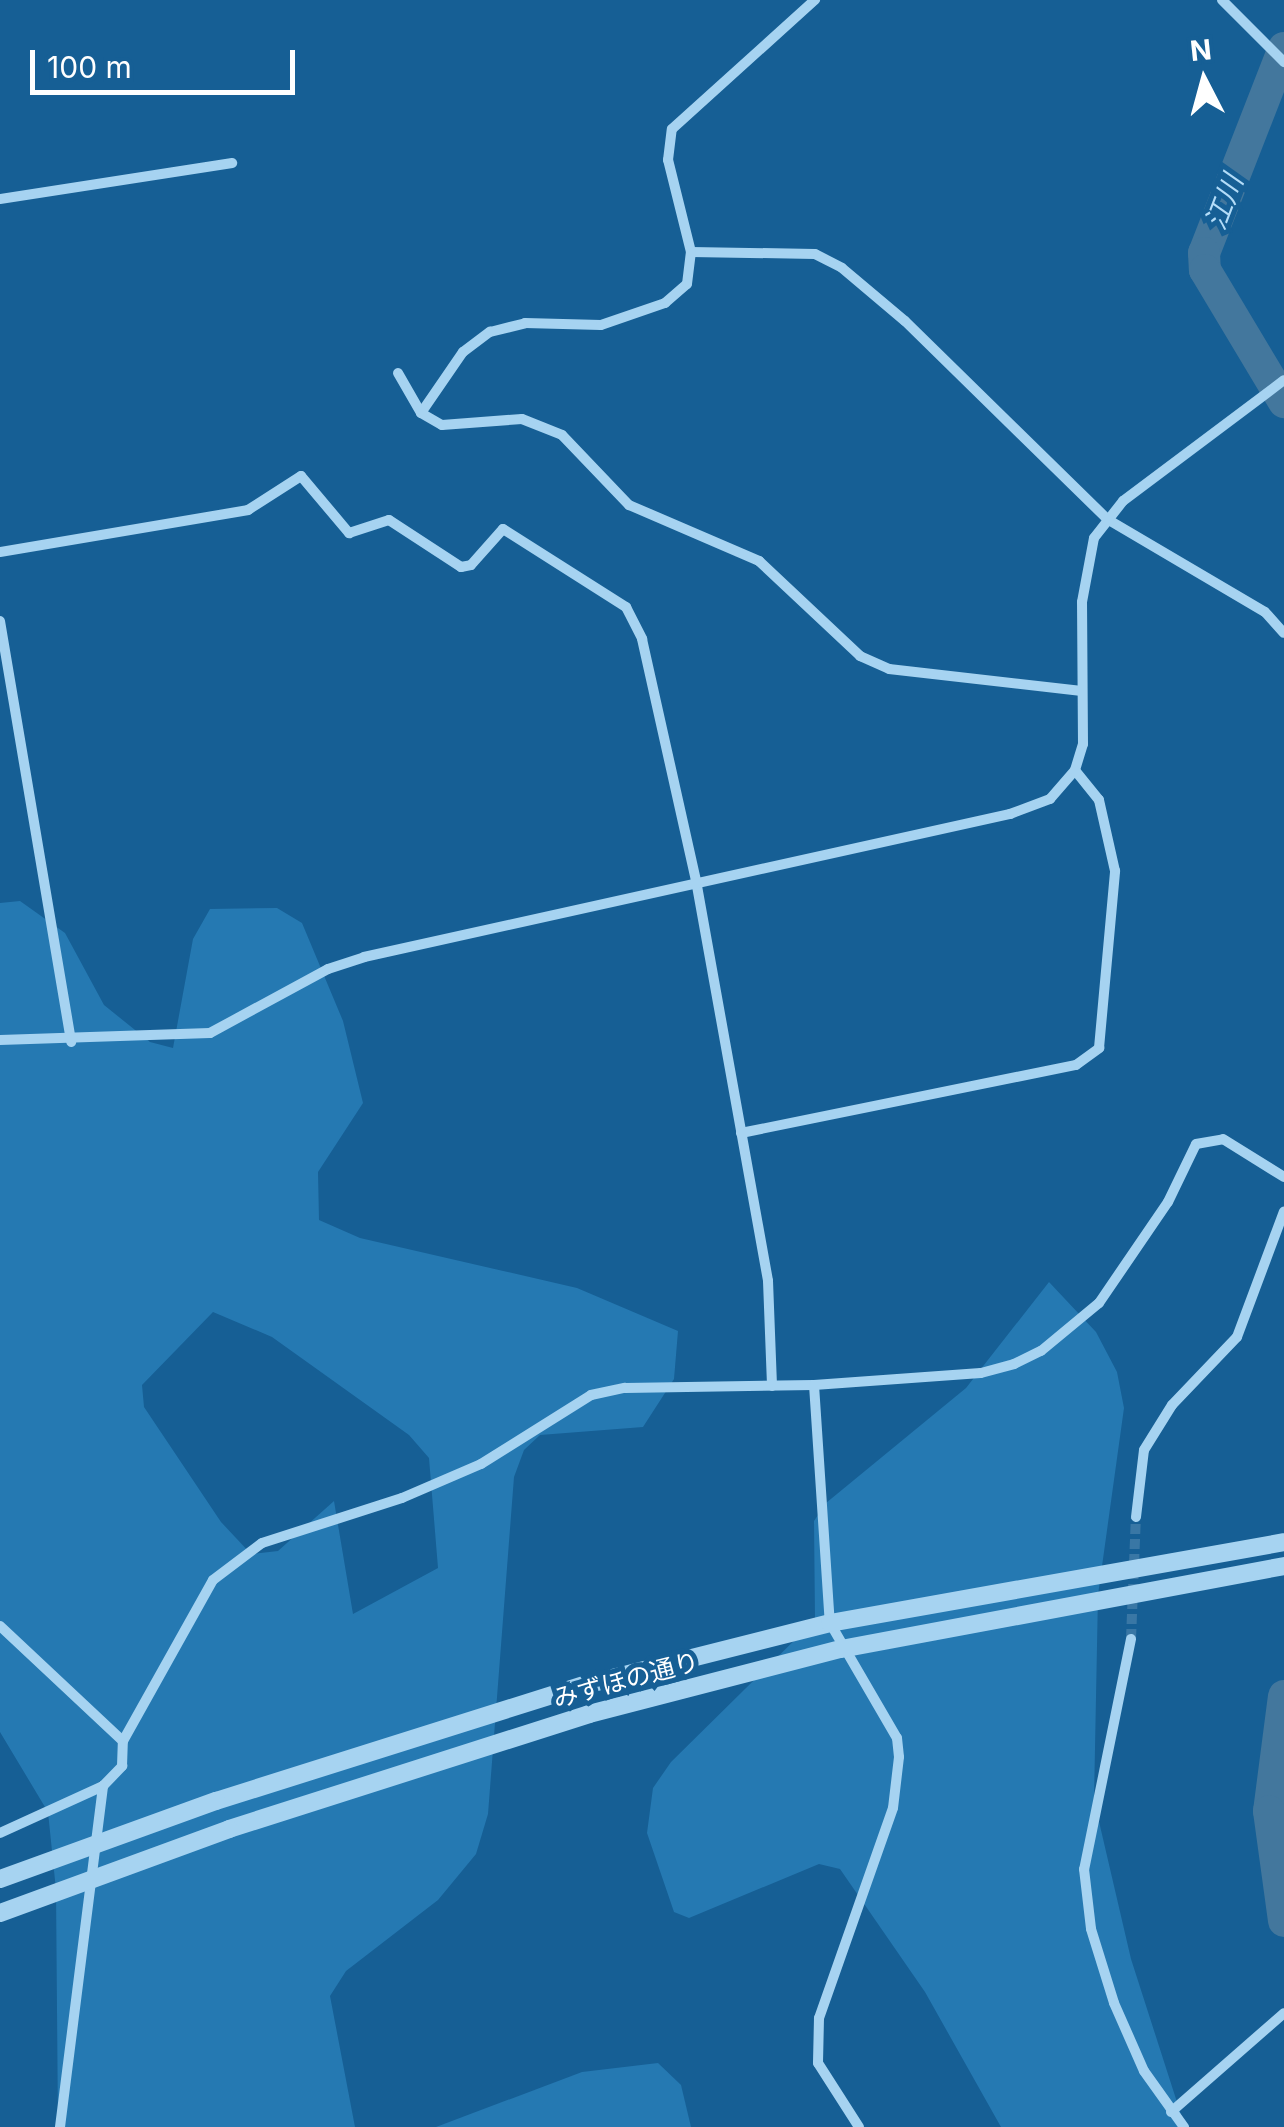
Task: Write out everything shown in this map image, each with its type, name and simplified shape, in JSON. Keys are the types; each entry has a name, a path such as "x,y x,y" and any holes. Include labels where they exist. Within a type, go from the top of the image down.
{"street":[{"path":"421,413 464,352 490,332 526,323 600,325 665,303 686,284 691,252 668,160 672,129 815,0"},
{"path":"1222,0 1284,62"},
{"path":"0,200 232,162"},
{"path":"691,252 815,254 842,268 906,321 1107,519 1264,612 1284,633"},
{"path":"398,373 421,413 442,425 522,419 562,435 630,504 736,546 860,656 889,670 1082,691"},
{"path":"0,1040 70,1042 210,1033 328,969 364,957 1010,814 1050,799 1075,770 1083,744 1083,576 1107,519 1284,380"},
{"path":"0,552 248,510 301,476 350,533 390,520 461,567 471,565 503,528 615,597 634,620 697,886 768,1281 772,1386"},
{"path":"0,622 70,1042"},
{"path":"741,1132 1076,1065 1099,1048 1114,870 1099,800 1075,770"},
{"path":"0,1833 103,1786 122,1766 123,1741 213,1580 262,1543 402,1498 481,1464 590,1395 625,1388 814,1385 981,1373 1041,1351 1099,1303 1168,1202 1196,1144 1224,1139 1284,1178"},
{"path":"1136,1517 1144,1450 1172,1405 1237,1336 1284,1212"},
{"path":"814,1385 830,1623 841,1649 898,1738 900,1757 893,1808 819,2018 818,2063 860,2127"},
{"name":"みずほの通り","path":"0,1880 216,1800 585,1685 830,1623 1284,1542"},
{"name":"みずほの通り","path":"0,1913 229,1829 589,1714 841,1649 1284,1566"},
{"path":"0,1626 123,1741"},
{"path":"1131,1639 1084,1869 1091,1929 1114,2002 1144,2071 1184,2127"},
{"path":"60,2127 103,1786"},
{"path":"1171,2112 1284,2013"}],"shaded area":[{"path":"20,901 65,933 104,1005 150,1042 173,1048 193,939 210,909 277,908 302,923 343,1021 363,1103 318,1172 319,1220 360,1238 577,1288 678,1331 674,1379 643,1427 540,1435 524,1450 514,1477 488,1814 476,1854 438,1900 346,1971 330,1996 355,2127 58,2127 56,1890 48,1812 0,1732 0,903","holes":["213,1312 272,1337 409,1435 429,1458 438,1568 353,1614 334,1501 278,1551 251,1554 221,1522 144,1407 142,1385"]},
{"path":"1049,1282 1096,1332 1117,1372 1124,1408 1098,1595 1094,1800 1131,1959 1185,2127 1001,2127 925,1992 840,1869 819,1864 689,1918 674,1912 647,1833 653,1788 671,1762 815,1620 814,1521 826,1503 966,1388"},
{"path":"658,2063 681,2085 691,2127 436,2127 582,2072"}],"waterway":[{"name":"江川","path":"1284,48 1204,253 1205,270 1284,402"},
{"name":"江川","path":"1284,1696 1269,1811 1284,1921"}],"tunnel":[{"path":"1131,1639 1136,1517"}]}
